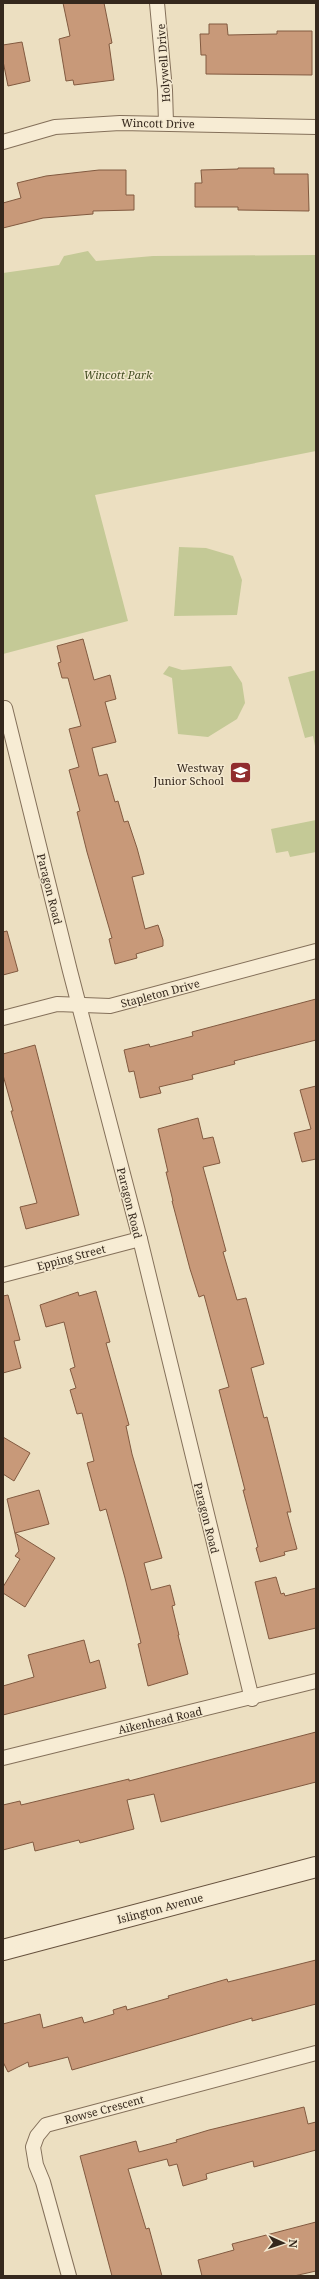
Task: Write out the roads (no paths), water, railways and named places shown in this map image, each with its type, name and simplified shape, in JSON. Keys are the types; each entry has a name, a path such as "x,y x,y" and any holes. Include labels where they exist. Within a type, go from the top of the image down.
{"main road":[{"name":"Islington Avenue","path":"3,1950 316,1867"}],"street":[{"name":"Holywell Drive","path":"158,3 166,90 166,122"},
{"name":"Wincott Drive","path":"3,142 55,127 120,122 316,127"},
{"name":"Paragon Road","path":"5,708 79,1005 140,1240 252,1699"},
{"name":"Stapleton Drive","path":"3,1018 57,1004 110,1006 316,952"},
{"name":"Epping Street","path":"3,1275 140,1240"},
{"name":"Aikenhead Road","path":"3,1758 252,1699 316,1681"},
{"name":"Rowse Crescent","path":"70,2276 43,2182 36,2165 33,2147 37,2136 46,2125 316,2053"}],"place":[{"name":"Westway Junior School","path":"240,773"}],"park label":[{"name":"Wincott Park","path":"118,374"}]}
